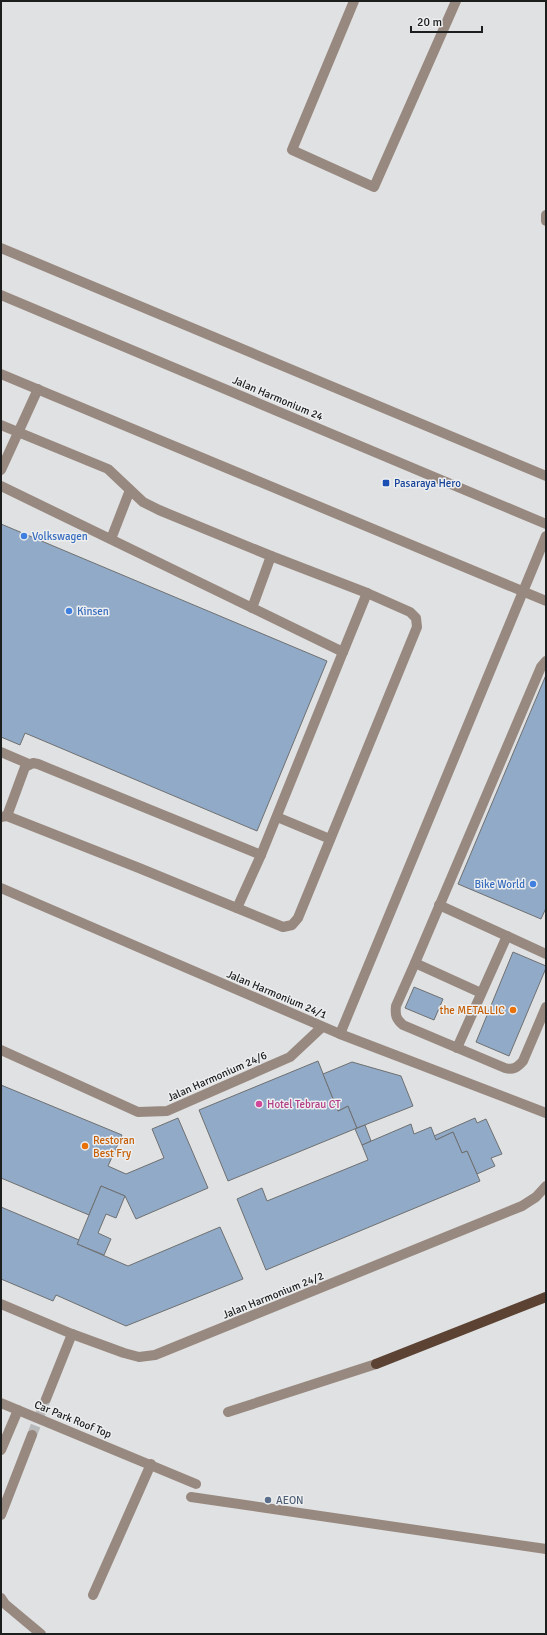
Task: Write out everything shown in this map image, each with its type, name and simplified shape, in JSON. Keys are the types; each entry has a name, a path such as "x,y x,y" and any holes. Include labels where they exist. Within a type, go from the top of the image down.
{"main road":[{"path":"376,1364 546,1297"}],"street":[{"path":"354,1 292,150 374,187 456,1"},
{"path":"546,215 546,221"},
{"path":"1,248 546,476"},
{"name":"Jalan Harmonium 24","path":"1,295 546,524"},
{"path":"1,374 546,600"},
{"path":"1,470 38,389"},
{"path":"1,425 108,469 143,502 159,510 271,556 367,593 410,612 416,618 417,626 298,918 292,925 283,927 4,817 25,767 29,764"},
{"path":"1,486 343,652"},
{"path":"112,539 130,490"},
{"path":"340,1034 546,536"},
{"path":"252,608 271,556"},
{"path":"237,908 277,817 367,593"},
{"path":"546,661 540,667 414,963 396,1006 395,1013 398,1020 404,1025 512,1070 518,1067 523,1061 546,1007"},
{"path":"1,752 29,764 38,764 261,855"},
{"path":"277,817 330,839"},
{"name":"Jalan Harmonium 24/1","path":"1,888 322,1027 546,1113"},
{"path":"439,905 546,954"},
{"path":"457,1048 507,936"},
{"path":"414,963 481,993"},
{"name":"Jalan Harmonium 24/6","path":"1,1050 138,1112 168,1111 290,1057 322,1027"},
{"name":"Jalan Harmonium 24/2","path":"1,1304 72,1334 131,1356 147,1357 522,1206 536,1197 546,1186"},
{"path":"46,1399 72,1334"},
{"path":"228,1412 376,1364"},
{"name":"Car Park Roof Top","path":"1,1403 151,1464 196,1484"},
{"path":"1,1450 18,1410"},
{"path":"1,1515 32,1435"},
{"path":"93,1595 151,1464"},
{"path":"191,1497 544,1548"},
{"path":"1,1598 5,1604 40,1634"}],"building":[{"path":"1,524 327,661 257,831 25,733 20,745 1,737"},
{"path":"546,675 546,908 541,919 458,884"},
{"path":"513,952 546,966 546,968 509,1056 476,1042"},
{"path":"414,987 443,999 434,1020 405,1008"},
{"path":"318,1061 338,1111 348,1106 357,1128 228,1181 199,1110"},
{"path":"352,1062 401,1076 413,1106 357,1128 348,1106 338,1111 323,1074"},
{"path":"1,1085 122,1135 108,1166 126,1174 164,1158 152,1129 178,1118 208,1188 136,1219 125,1196 101,1186 89,1215 1,1178"},
{"path":"475,1118 477,1123 486,1119 502,1154 491,1158 495,1166 477,1174 467,1151 462,1153 453,1132 436,1140 434,1136"},
{"path":"411,1124 414,1134 431,1127 436,1140 453,1132 462,1153 467,1151 480,1181 266,1270 237,1199 262,1188 267,1201 368,1160 362,1145"},
{"path":"365,1125 371,1141 362,1145 355,1129"},
{"path":"101,1186 125,1196 116,1218 106,1214 98,1233 111,1239 104,1255 77,1244"},
{"path":"1,1207 79,1240 77,1244 128,1266 220,1227 243,1279 126,1326 56,1295 53,1301 1,1279"}],"tunnel":[{"path":"32,1435 46,1399"}],"place":[{"name":"Pasaraya Hero","path":"386,483"},
{"name":"Volkswagen","path":"24,536"},
{"name":"Kinsen","path":"69,611"},
{"name":"Bike World","path":"533,884"},
{"name":"the METALLIC","path":"513,1010"},
{"name":"Hotel Tebrau CT","path":"259,1104"},
{"name":"Restoran Best Fry","path":"85,1146"},
{"name":"AEON","path":"268,1500"}]}
